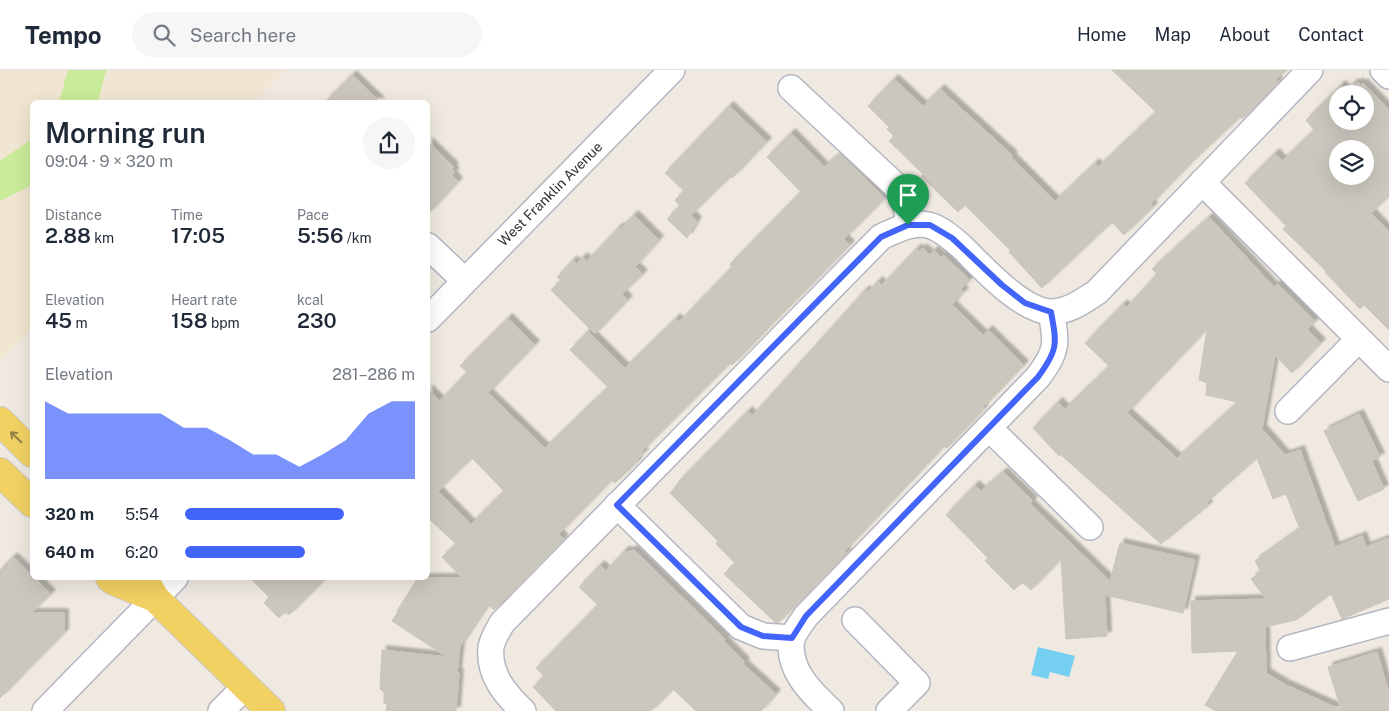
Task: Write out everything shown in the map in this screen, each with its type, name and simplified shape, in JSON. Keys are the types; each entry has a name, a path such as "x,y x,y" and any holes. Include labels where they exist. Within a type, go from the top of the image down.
{"main road":[{"path":"0,421 30,451"},
{"path":"0,472 30,501"},
{"path":"112,580 114,582 150,588 271,711"}],"street":[{"name":"West Franklin Avenue","path":"430,317 464,280 672,70"},
{"path":"523,711 509,698 492,671 491,646 502,623 881,237 908,225 930,225 952,238 1002,285 1025,303 1051,312 1076,306 1097,292 1310,70"},
{"path":"1383,70 1389,76"},
{"path":"791,88 895,186 904,201 908,225"},
{"path":"1202,182 1389,369"},
{"path":"430,248 464,280"},
{"path":"831,711 807,688 793,660 792,638 806,616 1038,377 1050,362 1057,342 1051,312"},
{"path":"1288,411 1359,339"},
{"path":"989,428 1090,527"},
{"path":"617,505 741,627 763,636 792,638"},
{"path":"44,711 150,588 170,580"},
{"path":"855,620 917,683 889,711"},
{"path":"1290,648 1389,621"},
{"path":"221,711 246,686"}],"shaded area":[{"path":"0,70 285,70 256,100 30,100 30,331 0,362"}],"green space":[{"path":"68,70 106,70 98,100 60,100"},
{"path":"30,140 30,186 0,201 0,161"}],"water":[{"path":"1038,647 1075,656 1069,677 1050,672 1048,679 1031,675"}],"building":[{"path":"1112,70 1286,70 1276,80 1278,82 1255,107 1242,119 1240,117 1192,162 1151,204 1153,207 1124,235 1112,222 1042,288 1009,252 1010,250 965,205 958,212 921,176 923,174 889,141 894,136 887,129 889,127 868,106 894,79 923,106 940,89 1013,156 1011,157 1055,201 1095,163 1098,167 1156,112"},
{"path":"352,75 378,100 327,100"},
{"path":"1374,94 1389,110 1389,196 1371,213 1389,232 1389,330 1364,305 1360,309 1326,271 1283,229 1286,226 1245,183 1275,153 1282,161 1314,130 1306,120 1329,97 1329,130 1374,130"},
{"path":"729,106 767,142 732,178 731,176 691,215 697,221 687,238 667,219 680,206 675,200 684,191 665,173"},
{"path":"791,133 824,167 840,154 885,198 844,239 850,245 732,365 730,363 642,451 644,453 637,459 638,461 615,483 612,480 559,534 564,539 494,610 488,604 460,646 456,711 386,711 387,704 384,703 384,692 380,689 382,650 447,657 392,621 397,611 417,580 462,578 442,557 456,544 430,520 430,391 440,401 467,372 460,366 508,318 535,345 488,393 545,448 608,387 570,350 588,331 625,368 676,318 679,322 732,267 730,264 801,192 767,157","holes":["472,458 504,491 471,524 438,491"]},
{"path":"430,144 454,167 452,169 455,172 452,175 458,182 430,212"},
{"path":"634,215 659,240 635,267 643,274 622,294 628,300 595,334 551,290 561,280 557,277 573,260 576,264 583,257 587,261 619,227 620,229"},
{"path":"1209,217 1274,287 1278,284 1315,322 1307,329 1321,343 1292,373 1275,355 1262,429 1285,455 1300,450 1335,547 1362,536 1366,547 1389,538 1389,599 1342,619 1331,594 1296,620 1265,627 1266,673 1284,684 1341,710 1328,667 1377,652 1389,693 1389,711 1216,711 1205,705 1238,651 1192,653 1191,601 1266,599 1251,579 1261,572 1255,561 1300,529 1286,494 1273,499 1257,458 1206,503 1208,506 1161,544 1060,454 1059,456 1033,428 1058,402 1065,409 1109,366 1085,343 1123,304 1126,308 1157,274 1152,269","holes":["1207,329 1199,380 1207,383 1206,395 1238,402 1177,458 1127,413"]},
{"path":"917,248 920,251 922,248 930,255 934,250 941,257 943,255 970,280 961,289 964,292 952,305 983,335 988,330 1024,365 982,408 984,409 947,448 944,446 845,551 847,553 778,623 775,622 724,574 735,563 716,544 718,541 670,493 678,482 748,411 752,416 865,290 868,292 878,281 882,285"},
{"path":"1359,414 1380,457 1372,461 1384,489 1358,501 1324,431"},
{"path":"1003,472 1033,501 1030,504 1110,581 1120,543 1195,560 1183,613 1105,595 1107,636 1066,639 1061,559 1031,590 1022,582 1014,590 985,561 988,558 946,515 975,485 981,491"},
{"path":"625,550 627,552 634,550 725,639 724,641 745,662 743,664 776,694 761,711 696,711 673,689 651,711 556,711 533,687 544,676 536,668 598,605 579,587 600,565 606,571"},
{"path":"13,557 30,574 30,580 37,580 51,594 31,613 64,613 64,633 0,698 0,570"},
{"path":"252,580 324,580 289,615 285,612 279,618 264,603 269,597"}],"route":[{"path":"908,225 930,225 952,238 1002,285 1025,303 1051,312 1057,342 1050,362 1038,377 806,616 792,638 763,636 741,627 617,505 881,237 908,225"}]}
